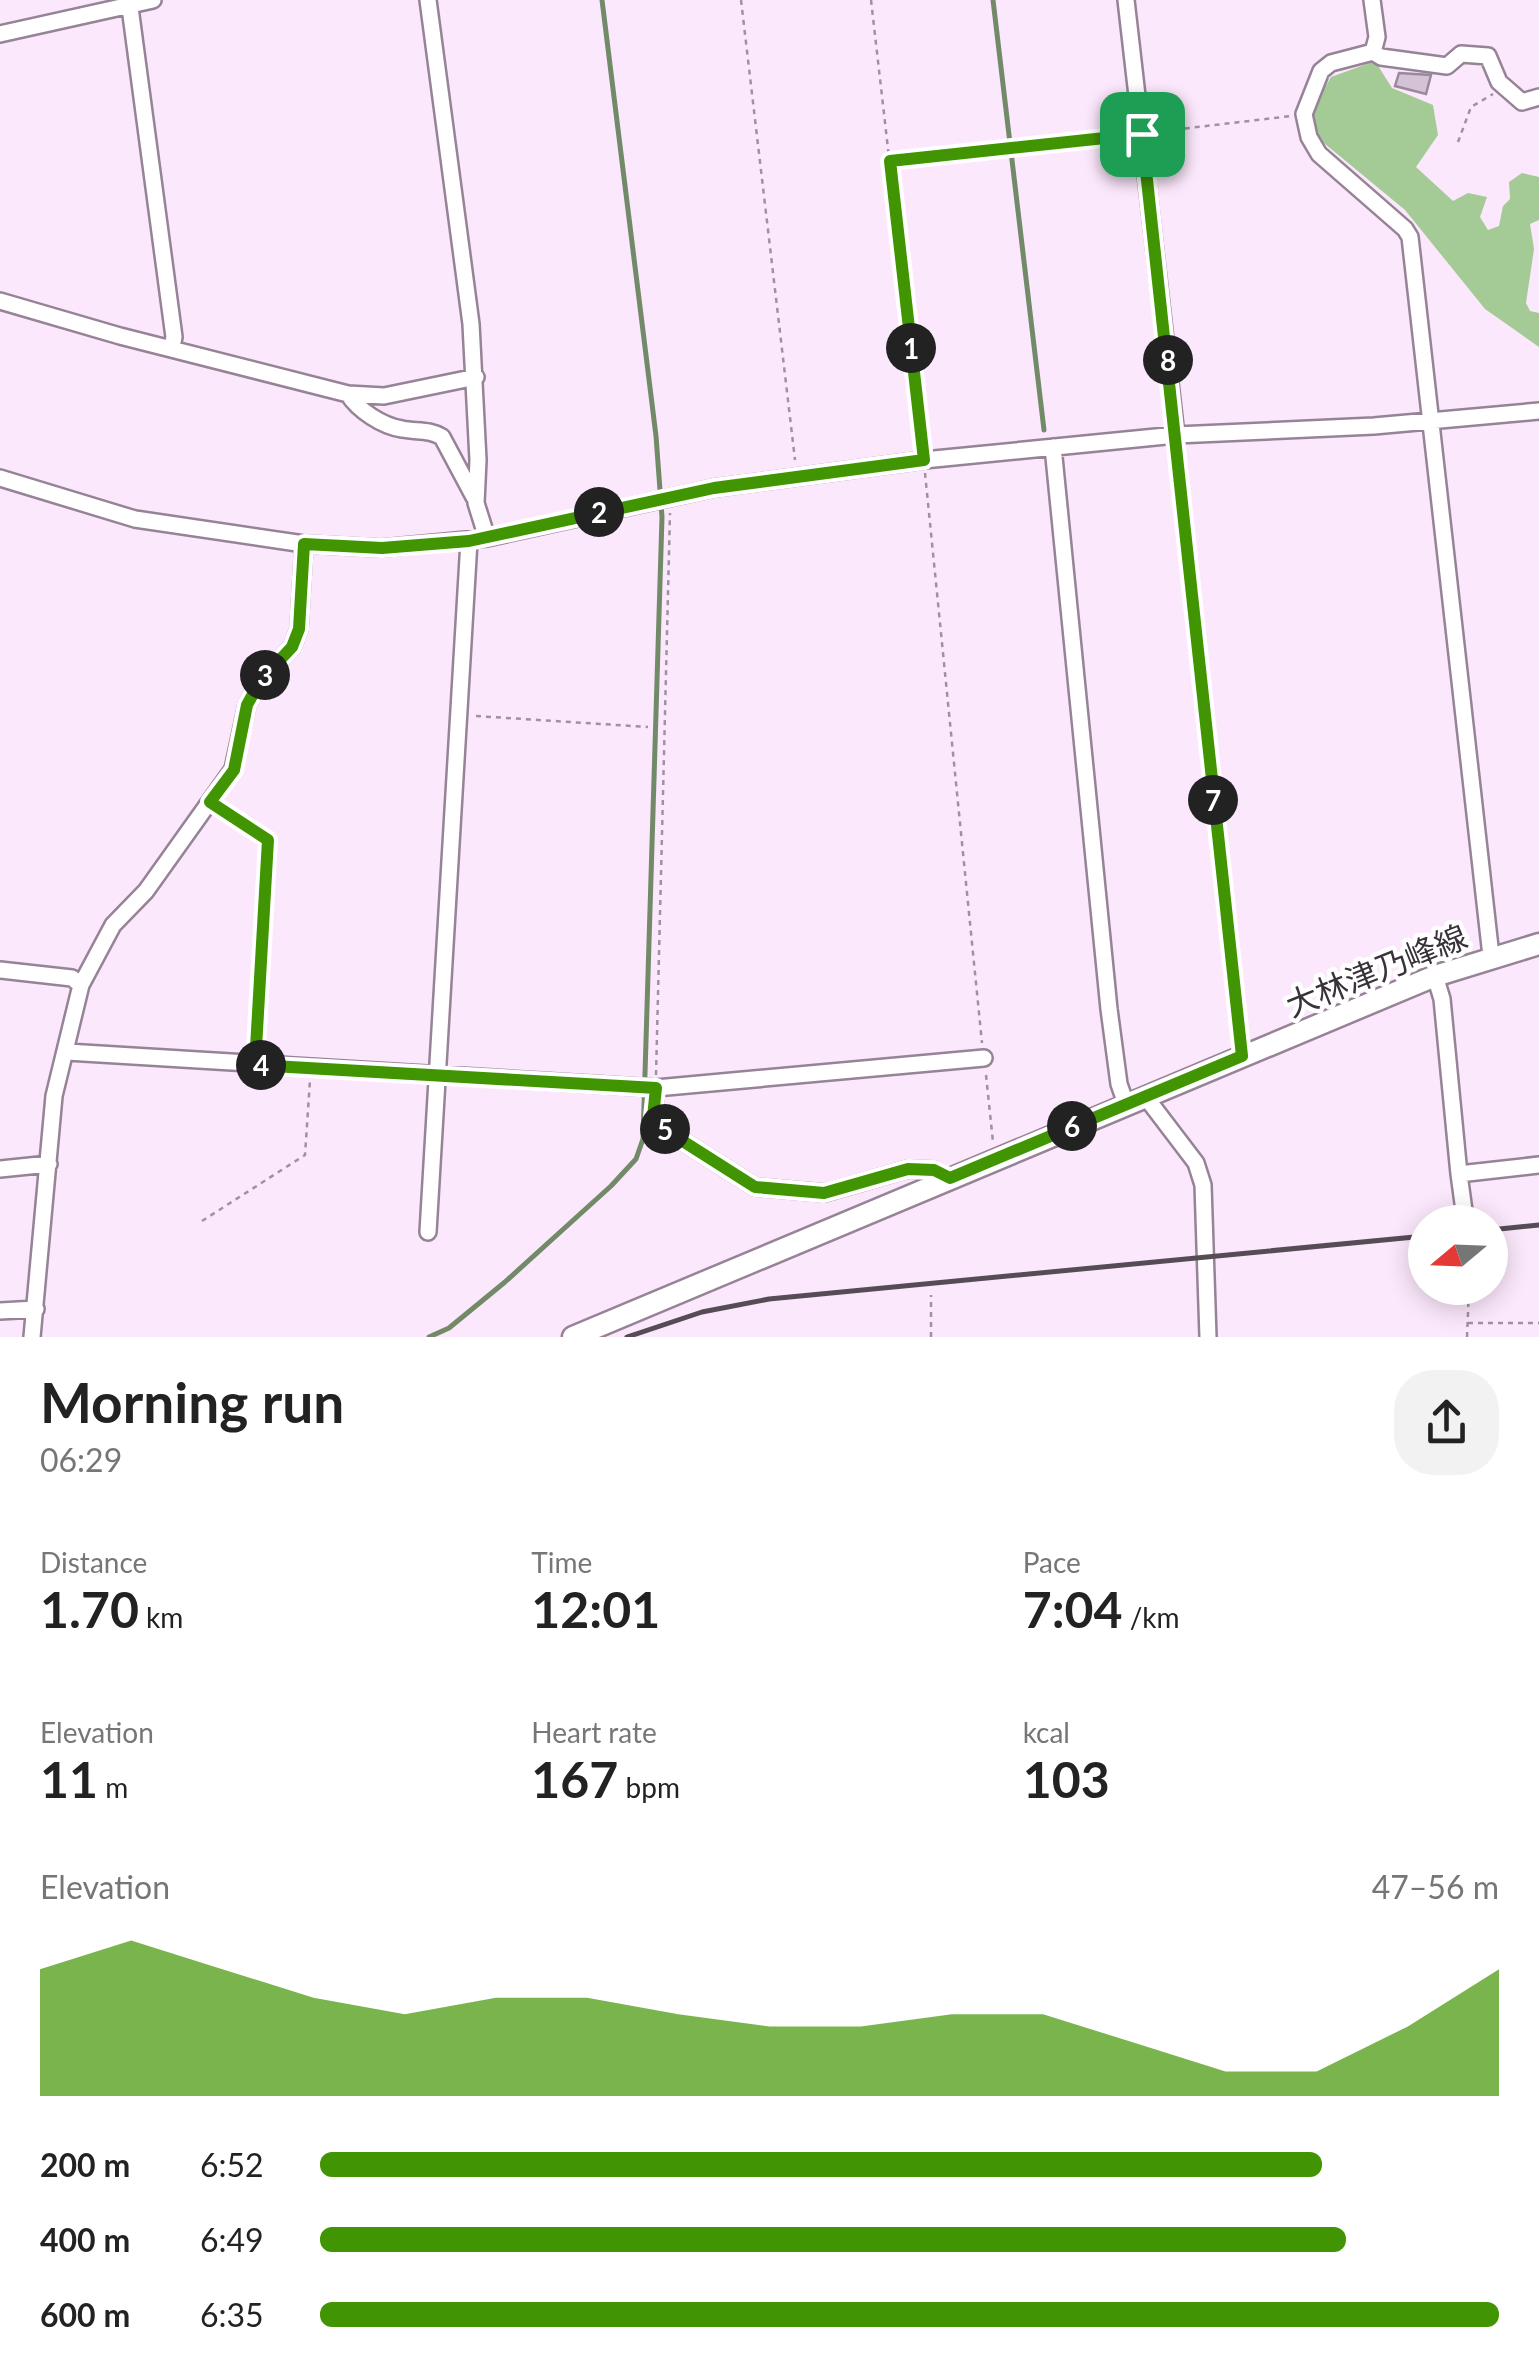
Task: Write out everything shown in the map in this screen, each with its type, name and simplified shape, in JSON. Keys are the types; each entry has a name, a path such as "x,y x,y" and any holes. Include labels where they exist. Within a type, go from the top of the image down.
{"main road":[{"name":"大林津乃峰線","path":"573,1337 1435,976 1539,944"}],"street":[{"path":"0,34 130,2 153,0"},
{"path":"428,0 476,376 476,503"},
{"path":"1126,0 1176,434"},
{"path":"1372,0 1377,38 1373,52"},
{"path":"130,2 174,338 172,348"},
{"path":"1491,956 1410,237 1405,228 1319,154 1309,137 1304,114 1321,72 1331,63 1373,52 1381,57 1447,66 1460,54 1488,56 1499,82 1522,102 1539,97"},
{"path":"0,300 348,394 384,396 476,376"},
{"path":"348,394 355,406 388,425 442,437 476,503 487,538"},
{"path":"0,478 135,519 304,544 382,548 469,541 670,496 924,460 1176,434 1432,421 1539,411"},
{"path":"1052,447 1120,1084 1196,1163 1202,1185 1208,1337"},
{"path":"428,1232 469,541"},
{"path":"32,1337 54,1096 68,1052 81,985 113,925 146,891 234,770 247,705 260,681 292,647 299,629 304,544"},
{"path":"0,970 72,978 81,985"},
{"path":"1435,976 1442,999 1463,1205"},
{"path":"68,1052 650,1088 984,1058"},
{"path":"650,1088 653,1117 659,1126 755,1187 824,1193 908,1169 934,1170 950,1178"},
{"path":"0,1169 49,1164"},
{"path":"1459,1174 1539,1166"},
{"path":"0,1311 36,1309"}],"path":[{"path":"741,0 796,476"},
{"path":"871,0 924,460 984,1058 998,1158"},
{"path":"1458,142 1470,107 1505,88"},
{"path":"890,161 1304,114"},
{"path":"1176,434 1242,1056"},
{"path":"650,1088 670,496"},
{"path":"459,715 648,727"},
{"path":"210,802 268,840 255,1065"},
{"path":"202,1221 305,1155 311,1070"},
{"path":"931,1296 931,1337"},
{"path":"1467,1337 1468,1305"},
{"path":"1468,1322 1539,1323"}],"green space":[{"path":"1375,61 1392,88 1433,105 1438,135 1416,167 1453,201 1468,193 1487,197 1480,217 1488,230 1499,226 1503,206 1510,199 1509,182 1522,173 1539,177 1539,220 1530,224 1534,249 1526,303 1530,311 1539,313 1539,347 1485,309 1405,210 1313,134 1311,111 1331,77"}],"building":[{"path":"1399,73 1431,75 1426,94 1395,86"}],"waterway":[{"path":"429,1337 449,1328 505,1282 611,1186 636,1159 643,1139 662,517 656,436 602,0"},
{"path":"993,0 1044,430"}],"railway":[{"path":"1508,1228 1539,1225"},
{"path":"627,1337 702,1312 769,1299 1408,1238"}],"route":[{"path":"1142,134 1242,1056 950,1178 934,1170 908,1169 811,1194 755,1187 659,1126 653,1117 656,1088 255,1065 268,840 210,802 234,770 247,705 260,681 292,647 299,629 304,544 382,548 469,541 714,488 924,460 890,161 1142,134"}]}
